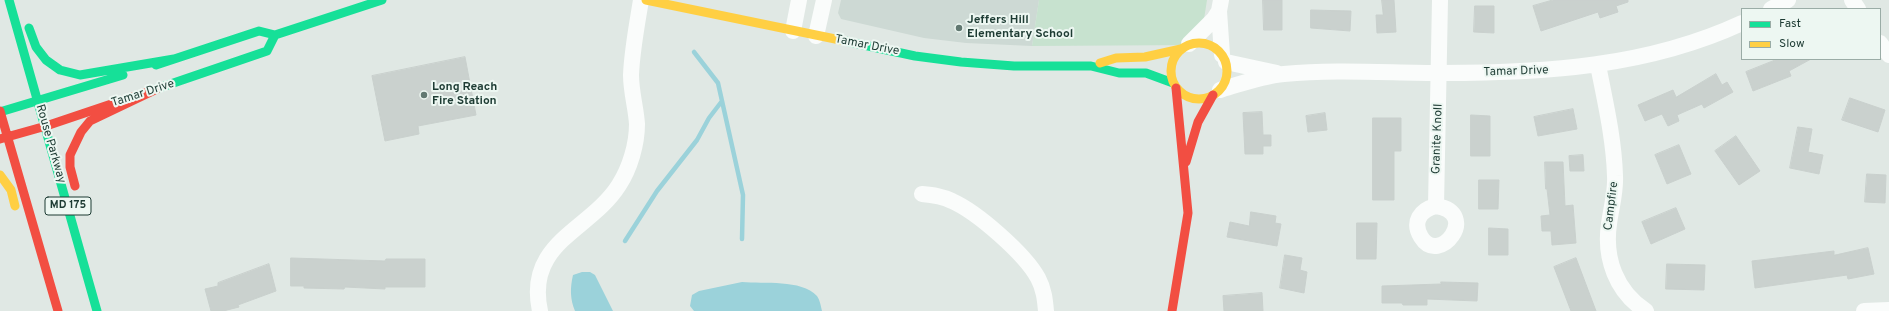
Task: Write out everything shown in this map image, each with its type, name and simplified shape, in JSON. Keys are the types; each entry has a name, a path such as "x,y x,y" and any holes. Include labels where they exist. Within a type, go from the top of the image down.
{"street":[{"name":"Rouse Parkway","path":"9,0 46,126 97,311"},
{"name":"Tamar Drive","path":"0,112 174,59 259,31 275,34 382,0"},
{"path":"540,311 537,289 546,259 569,232 590,216 607,200 620,184 629,164 635,144 636,124 631,76 641,0"},
{"name":"Tamar Drive","path":"646,0 916,56 961,62 1014,66 1091,66 1119,73 1146,73 1174,86"},
{"path":"793,31 799,0"},
{"path":"816,36 824,0"},
{"name":"Granite Knoll","path":"1436,206 1440,73 1440,0"},
{"path":"1774,8 1788,0"},
{"path":"1172,311 1188,213 1185,167 1171,65 1174,56 1214,19 1220,6"},
{"path":"1185,167 1198,122 1227,74 1224,59 1220,6"},
{"path":"27,20 39,53 48,62 68,73 80,75 174,59"},
{"name":"Tamar Drive","path":"1216,93 1283,74 1358,71 1440,73 1542,71 1598,65 1634,59 1659,52 1699,40 1741,23"},
{"name":"Tamar Drive","path":"4,138 46,126 267,51 275,34"},
{"path":"1185,46 1199,43 1209,45 1224,59"},
{"path":"1881,44 1889,55"},
{"name":"Tamar Drive","path":"1091,66 1116,58 1145,57 1185,46"},
{"name":"Tamar Drive","path":"1224,59 1283,74"},
{"name":"Campfire","path":"1598,65 1610,128 1615,176 1608,237 1610,258 1621,287 1629,297 1646,311"},
{"path":"1174,86 1187,97 1196,99 1205,98 1216,93"},
{"path":"78,197 70,167 70,155 81,132 90,121 157,89"},
{"name":"MD 175","path":"0,112 4,138 58,311"},
{"path":"0,175 11,190 17,213"},
{"path":"922,194 936,195 966,208 1014,249 1038,278 1045,300 1046,311"},
{"path":"44,296 50,311"},
{"path":"1864,311 1889,310"}],"shaded area":[{"name":"Jeffers Hill Elementary School","path":"841,0 1039,0 1032,46 966,43 924,38 841,19 838,13"}],"green space":[{"path":"1039,0 1207,0 1200,45 1032,46"}],"water":[{"path":"582,272 590,272 595,275 613,311 575,311 571,298 572,280 573,275"},
{"path":"742,282 782,283 802,287 817,296 820,301 822,311 694,311 690,306 692,295 699,291"}],"building":[{"path":"1263,0 1282,0 1282,30 1264,30"},
{"path":"1382,0 1394,0 1396,32 1377,33 1376,15 1383,15"},
{"path":"1553,0 1628,0 1628,2 1616,6 1618,12 1600,18 1598,12 1541,31 1533,6"},
{"path":"1475,6 1494,6 1494,33 1474,32"},
{"path":"1311,10 1351,11 1350,31 1311,28"},
{"name":"Long Reach Fire Station","path":"465,57 476,115 418,126 419,134 385,141 372,76"},
{"path":"1776,60 1809,60 1789,71 1791,76 1753,91 1746,72"},
{"path":"1716,74 1722,85 1727,82 1733,92 1704,108 1702,104 1677,115 1679,121 1668,126 1662,114 1645,121 1638,105 1673,90 1676,97"},
{"path":"1850,98 1885,110 1878,132 1842,120"},
{"path":"1573,109 1577,129 1538,136 1534,117"},
{"path":"1262,112 1263,135 1271,135 1271,146 1263,146 1263,154 1245,154 1243,113"},
{"path":"1325,113 1327,130 1308,132 1306,116"},
{"path":"1471,115 1490,116 1490,156 1471,156"},
{"path":"1373,118 1401,118 1401,151 1394,151 1394,200 1373,200"},
{"path":"1798,127 1812,129 1808,152 1823,155 1819,174 1790,168"},
{"path":"1736,136 1760,171 1739,185 1715,151"},
{"path":"1679,145 1691,174 1667,184 1655,155"},
{"path":"1583,155 1584,171 1570,171 1569,156"},
{"path":"1545,162 1563,162 1565,206 1573,205 1576,243 1552,245 1551,231 1542,231 1541,216 1550,215 1546,189"},
{"path":"1867,174 1886,175 1885,203 1865,202"},
{"path":"1479,180 1499,180 1498,209 1479,209"},
{"path":"1676,208 1685,229 1651,244 1642,222"},
{"path":"1251,212 1276,216 1275,223 1281,224 1277,246 1227,237 1230,222 1249,226"},
{"path":"1357,223 1377,223 1376,259 1357,259"},
{"path":"1489,228 1508,229 1508,255 1489,255"},
{"path":"1868,248 1874,274 1848,279 1847,275 1755,288 1752,261 1834,251 1834,255"},
{"path":"1285,255 1302,258 1300,270 1307,272 1304,293 1280,288"},
{"path":"291,258 385,261 386,259 425,259 425,287 385,287 385,289 345,287 344,289 304,288 304,286 291,286"},
{"path":"1576,258 1596,311 1571,311 1554,267"},
{"path":"269,264 276,291 238,305 239,307 223,311 211,311 205,289 218,286 218,283"},
{"path":"1667,264 1705,265 1704,290 1666,289"},
{"path":"1441,282 1478,283 1477,301 1427,299 1427,305 1382,303 1382,286 1441,284"},
{"path":"1262,293 1263,311 1224,311 1223,296"}],"waterway":[{"path":"694,52 718,83 743,195 742,239"},
{"path":"625,241 657,191 697,140 709,118 722,101"}],"traffic: fast":[{"path":"9,0 97,311"},
{"path":"156,65 259,31 275,35 382,0"},
{"path":"29,28 36,47 46,60 60,70 80,75 174,59"},
{"path":"153,90 267,51 275,35"},
{"path":"845,41 915,56 961,62 1014,66 1091,66 1119,73 1146,73 1173,83"},
{"path":"0,112 123,75"}],"traffic: slow":[{"path":"646,0 845,41"},
{"path":"1199,43 1210,45 1219,51 1225,60 1227,71 1225,82 1219,91 1210,97 1199,99 1188,97 1179,91 1173,82 1171,71 1173,60 1179,51 1188,45 1199,43"},
{"path":"1100,63 1116,58 1145,57 1181,49"},
{"path":"0,175 11,190 15,206"}],"traffic: jam":[{"path":"1172,311 1188,213 1176,88"},
{"path":"75,186 70,167 70,155 81,132 90,121 157,89"},
{"path":"0,139 46,126 153,90"},
{"path":"1186,162 1198,122 1213,95"},
{"path":"0,111 58,311"}],"place":[{"name":"Jeffers Hill Elementary School","path":"959,28"},
{"name":"Long Reach Fire Station","path":"424,95"}]}
